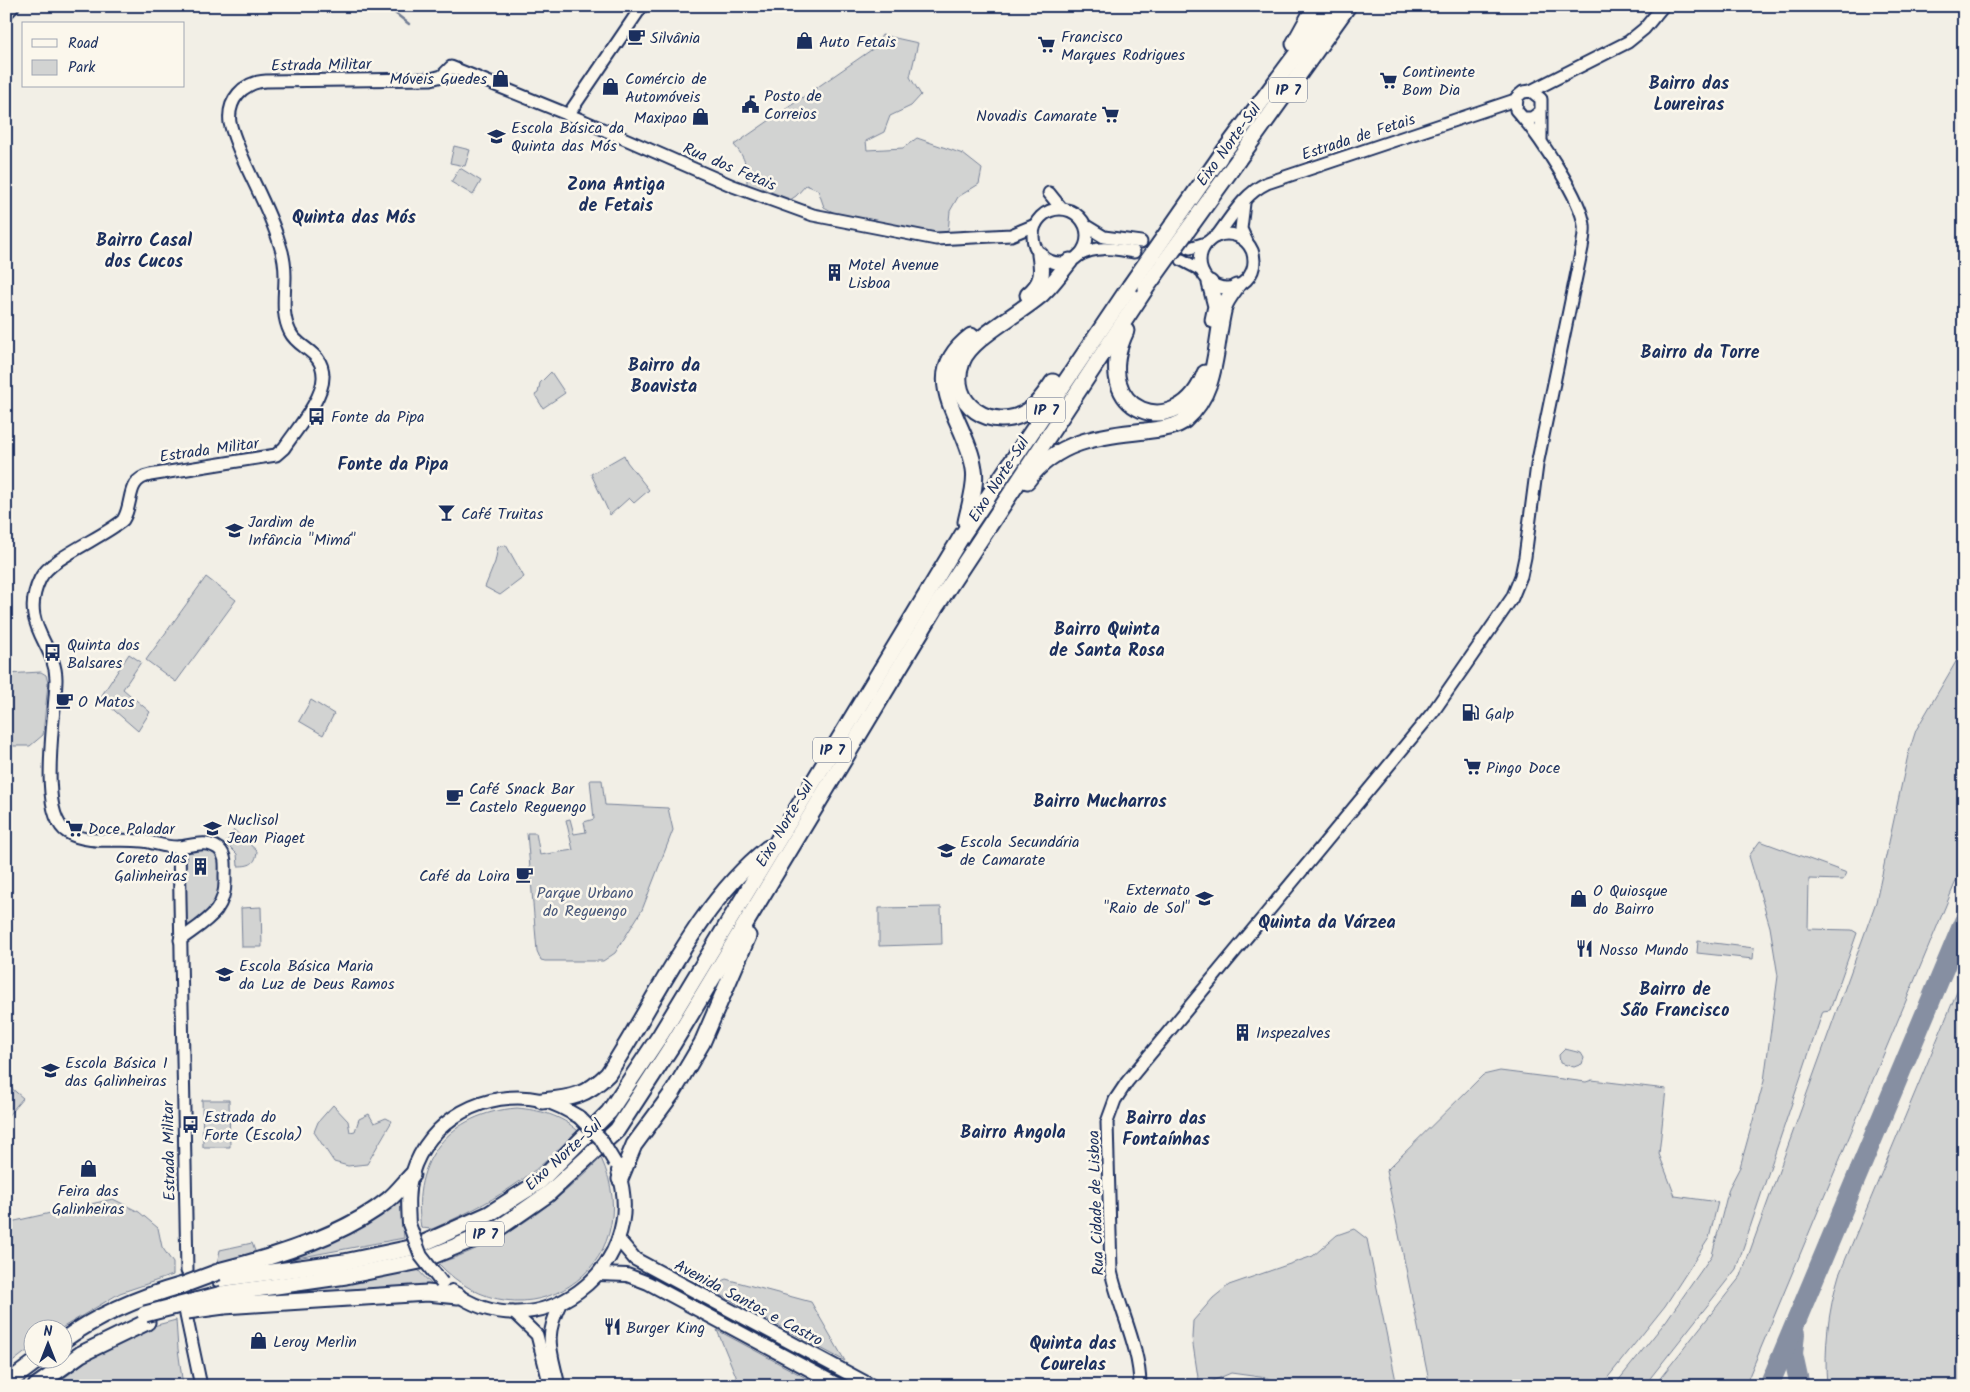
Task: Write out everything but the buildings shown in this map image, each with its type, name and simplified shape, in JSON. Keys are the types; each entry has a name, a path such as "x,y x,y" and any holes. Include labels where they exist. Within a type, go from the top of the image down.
{"highway":[{"path":"6,11 11,6"},
{"path":"1266,94 1315,6"},
{"path":"1266,94 1332,6"},
{"name":"Eixo Norte-Sul","path":"72,1334 91,1322 139,1298 185,1278 221,1288 346,1276 420,1261 496,1230 548,1194 617,1130 673,1044 936,605 1146,288 1348,6"},
{"name":"Eixo Norte-Sul","path":"221,1288 415,1247 489,1214 539,1182 609,1112 661,1034 963,534 1125,285 1146,248 1220,157 1266,94"},
{"path":"963,534 975,471 970,447 949,405 944,384 948,362 961,344 1037,288 1043,274 1037,250"},
{"path":"1074,258 1043,293 971,347 962,362 959,380 963,397 974,411 991,419 1009,420 1029,411 1043,396 1125,285"},
{"path":"1146,288 1117,350 1116,375 1122,394 1137,409 1156,414 1178,408 1196,391 1204,374 1216,306 1210,283"},
{"path":"997,513 1017,494 1035,470 1054,454 1076,442 1102,436 1162,429 1184,421 1204,398 1213,375 1224,305 1236,287"},
{"path":"542,1100 568,1099 594,1089 608,1074 701,922 753,860 776,843"},
{"path":"620,1179 634,1145 673,1092 702,1043 742,946 758,917 761,896"},
{"path":"72,1351 106,1331 146,1318 180,1312 221,1288 259,1261 355,1222 389,1199 412,1175"},
{"path":"221,1288 427,1293 458,1296"},
{"path":"36,1386 82,1354 146,1318"},
{"path":"6,1384 25,1370"},
{"path":"26,1386 43,1370"}],"main road":[{"path":"522,1097 542,1100 561,1107 579,1117 600,1138 615,1163 624,1199 623,1219 618,1239 610,1257 599,1274 582,1290 561,1302 529,1312 512,1312 475,1305 458,1296 442,1283 421,1256 409,1224 408,1199 412,1175 420,1156 431,1138 445,1124 462,1112 481,1103 501,1098 522,1097"},
{"name":"Avenida Santos e Castro","path":"618,1239 634,1259 872,1386"},
{"name":"Avenida Santos e Castro","path":"599,1274 627,1275 648,1283 840,1386"}],"street":[{"path":"568,115 642,6"},
{"path":"1541,139 1516,110 1515,100 1522,92 1531,91 1628,42 1644,29 1655,11 1663,6"},
{"name":"Rua dos Fetais","path":"451,67 757,196 814,215 936,239 1011,235 1035,225"},
{"name":"Estrada Militar","path":"180,940 219,908 224,899 226,889 224,858 220,850 211,845 201,843 179,847 142,841 84,839 68,833 59,825 52,803 50,755 56,678 53,664 36,626 35,605 38,585 42,575 51,566 123,520 128,508 132,488 141,478 276,455 284,448 309,411 320,390 323,376 319,361 308,348 294,338 288,326 284,302 285,269 279,242 232,129 230,111 236,96 247,86 260,81 431,79 442,76 451,67"},
{"path":"1520,116 1532,118 1541,108 1556,78"},
{"path":"1531,91 1539,95 1541,139"},
{"name":"Estrada de Fetais","path":"1217,236 1244,199 1254,189 1267,183 1515,100"},
{"name":"Estrada de Fetais","path":"1487,110 1520,116"},
{"name":"Rua Cidade de Lisboa","path":"1140,1386 1133,1348 1116,1295 1112,1271 1107,1122 1115,1100 1127,1082 1433,712 1512,598 1521,576 1537,465 1584,236 1584,223 1578,206 1541,139"},
{"path":"1049,193 1055,209"},
{"path":"1206,243 1199,260 1201,270 1210,283 1218,287 1236,287 1245,282 1252,273 1254,262 1252,252 1241,229 1244,199"},
{"path":"1134,252 1100,248 1089,250 1060,263 1049,261 1037,250 1032,235 1035,225 1041,216 1055,209 1075,214 1086,226 1104,236 1146,248"},
{"path":"1074,258 1086,242 1086,226"},
{"path":"1190,248 1206,243 1217,236 1227,234 1238,236 1247,242"},
{"name":"Rua dos Fetais","path":"1011,235 1037,250"},
{"path":"1182,260 1201,270"},
{"name":"Estrada Militar","path":"179,847 185,1278"},
{"path":"559,1386 549,1338 550,1328 561,1302"},
{"path":"512,1312 537,1335 550,1386"},
{"path":"186,1314 202,1386"}],"green space":[{"path":"882,35 918,43 910,77 921,95 911,106 890,116 884,132 866,141 867,150 903,148 917,138 963,154 982,169 979,184 958,197 950,211 948,232 919,235 842,217 824,207 818,190 806,185 796,196 787,202 747,184 745,163 734,145 874,48"},
{"path":"454,146 470,150 465,166 450,163"},
{"path":"460,168 481,181 473,195 451,182"},
{"path":"551,372 565,393 543,408 535,395 538,393 540,383"},
{"path":"624,455 627,462 649,490 634,503 629,498 610,515 591,474"},
{"path":"506,545 524,577 500,595 485,587 495,562 498,547"},
{"path":"206,577 236,600 176,682 146,660"},
{"path":"1964,648 1964,862 1745,1386 1654,1386 1741,1276 1876,902 1908,755 1916,730"},
{"path":"129,654 141,662 123,689 150,712 138,731 100,698"},
{"path":"41,672 46,675 48,683 43,735 30,746 6,746 6,674"},
{"path":"311,700 334,714 323,735 299,721"},
{"name":"Parque Urbano do Reguengo","path":"590,780 602,780 605,805 668,808 673,830 642,910 615,953 603,961 541,960 537,951 527,833 536,833 540,855 573,850 566,820 570,819 574,834 586,832 584,822 594,819"},
{"path":"234,830 257,851 254,861 249,865 238,866 237,854 226,843"},
{"path":"1760,841 1847,873 1843,880 1809,879 1808,929 1852,930 1857,933 1830,1010 1823,1011 1736,1269 1644,1386 1614,1386 1666,1321 1712,1255 1729,1188 1740,1167 1764,1081 1778,976 1770,927 1749,856"},
{"path":"200,848 213,852 220,858 220,895 218,903 193,925 188,924 185,918 183,855 187,850"},
{"path":"261,907 262,947 242,947 241,908"},
{"path":"941,907 942,944 879,946 879,908"},
{"path":"1698,941 1754,948 1753,959 1697,953"},
{"path":"1964,975 1964,1386 1827,1386 1828,1330 1832,1302 1839,1275"},
{"path":"1565,1049 1581,1053 1584,1058 1582,1064 1574,1067 1560,1063 1559,1055"},
{"path":"1500,1071 1586,1082 1592,1080 1666,1089 1659,1154 1675,1196 1718,1202 1709,1238 1665,1306 1601,1386 1430,1386 1386,1171 1483,1075"},
{"path":"10,1087 23,1098 6,1118 6,1092"},
{"path":"202,1100 229,1100 230,1147 203,1147"},
{"path":"333,1105 348,1121 350,1132 355,1131 359,1119 369,1114 374,1123 386,1118 392,1121 367,1164 348,1166 334,1162 314,1132 318,1122"},
{"path":"517,1108 533,1110 557,1117 578,1131 544,1163 493,1199 432,1229 421,1228 419,1204 422,1181 429,1161 440,1144 454,1130 472,1119 493,1112"},
{"path":"601,1158 612,1198 609,1233 594,1263 570,1286 540,1299 506,1300 471,1289 438,1263 483,1245 526,1221 546,1207"},
{"path":"400,1197 404,1238 281,1261"},
{"path":"113,1199 139,1212 158,1228 162,1247 173,1263 173,1275 120,1293 72,1322 72,1320 22,1320 22,1355 6,1367 6,1223"},
{"path":"1354,1229 1367,1239 1397,1386 1294,1386 1267,1378 1231,1373 1210,1382 1199,1384 1192,1338 1193,1321 1213,1298 1229,1285 1313,1256 1337,1235"},
{"path":"252,1243 255,1251 254,1255 217,1265 220,1250"},
{"path":"417,1269 434,1287 298,1296 298,1293"},
{"path":"726,1279 811,1302 845,1361 706,1287"},
{"path":"176,1320 183,1386 43,1386 52,1378 64,1378 94,1355 142,1329"},
{"path":"717,1330 821,1386 740,1386"}],"waterway":[{"path":"386,6 409,24"}],"taxiway":[{"path":"1769,1386 1964,921"},
{"path":"1795,1333 1793,1354 1800,1386"}],"place":[{"name":"Silvânia","path":"636,37"},
{"name":"Auto Fetais","path":"805,41"},
{"name":"Francisco Marques Rodrigues","path":"1047,45"},
{"name":"Móveis Guedes","path":"501,78"},
{"name":"Continente Bom Dia","path":"1388,80"},
{"name":"Comércio de Automóveis","path":"611,87"},
{"name":"Posto de Correios","path":"750,104"},
{"name":"Novadis Camarate","path":"1111,115"},
{"name":"Maxipao","path":"701,117"},
{"name":"Escola Básica da Quinta das Mós","path":"497,136"},
{"name":"Motel Avenue Lisboa","path":"834,273"},
{"name":"Fonte da Pipa","path":"317,416"},
{"name":"Café Truitas","path":"447,513"},
{"name":"Jardim de Infância \"Mimá\"","path":"234,530"},
{"name":"Quinta dos Balsares","path":"53,653"},
{"name":"O Matos","path":"64,701"},
{"name":"Galp","path":"1471,713"},
{"name":"Pingo Doce","path":"1472,767"},
{"name":"Café Snack Bar Castelo Reguengo","path":"455,797"},
{"name":"Doce Paladar","path":"74,828"},
{"name":"Nuclisol Jean Piaget","path":"213,828"},
{"name":"Escola Secundária de Camarate","path":"946,850"},
{"name":"Coreto das Galinheiras","path":"201,866"},
{"name":"Café da Loira","path":"524,875"},
{"name":"Externato \"Raio de Sol\"","path":"1204,898"},
{"name":"O Quiosque do Bairro","path":"1579,899"},
{"name":"Nosso Mundo","path":"1585,949"},
{"name":"Escola Básica Maria da Luz de Deus Ramos","path":"225,974"},
{"name":"Inspezalves","path":"1242,1032"},
{"name":"Escola Básica 1 das Galinheiras","path":"51,1071"},
{"name":"Estrada do Forte (Escola)","path":"190,1125"},
{"name":"Feira das Galinheiras","path":"88,1168"},
{"name":"Burger King","path":"612,1327"},
{"name":"Leroy Merlin","path":"259,1341"}],"district":[{"name":"Bairro das Loureiras","path":"1689,94"},
{"name":"Zona Antiga de Fetais","path":"616,194"},
{"name":"Quinta das Mós","path":"354,217"},
{"name":"Bairro Casal dos Cucos","path":"144,250"},
{"name":"Bairro da Torre","path":"1700,352"},
{"name":"Bairro da Boavista","path":"664,375"},
{"name":"Fonte da Pipa","path":"393,464"},
{"name":"Bairro Quinta de Santa Rosa","path":"1107,639"},
{"name":"Bairro Mucharros","path":"1100,801"},
{"name":"Quinta da Várzea","path":"1327,922"},
{"name":"Bairro de São Francisco","path":"1675,1000"},
{"name":"Bairro das Fontaínhas","path":"1166,1128"},
{"name":"Bairro Angola","path":"1013,1132"},
{"name":"Quinta das Courelas","path":"1073,1354"}]}
